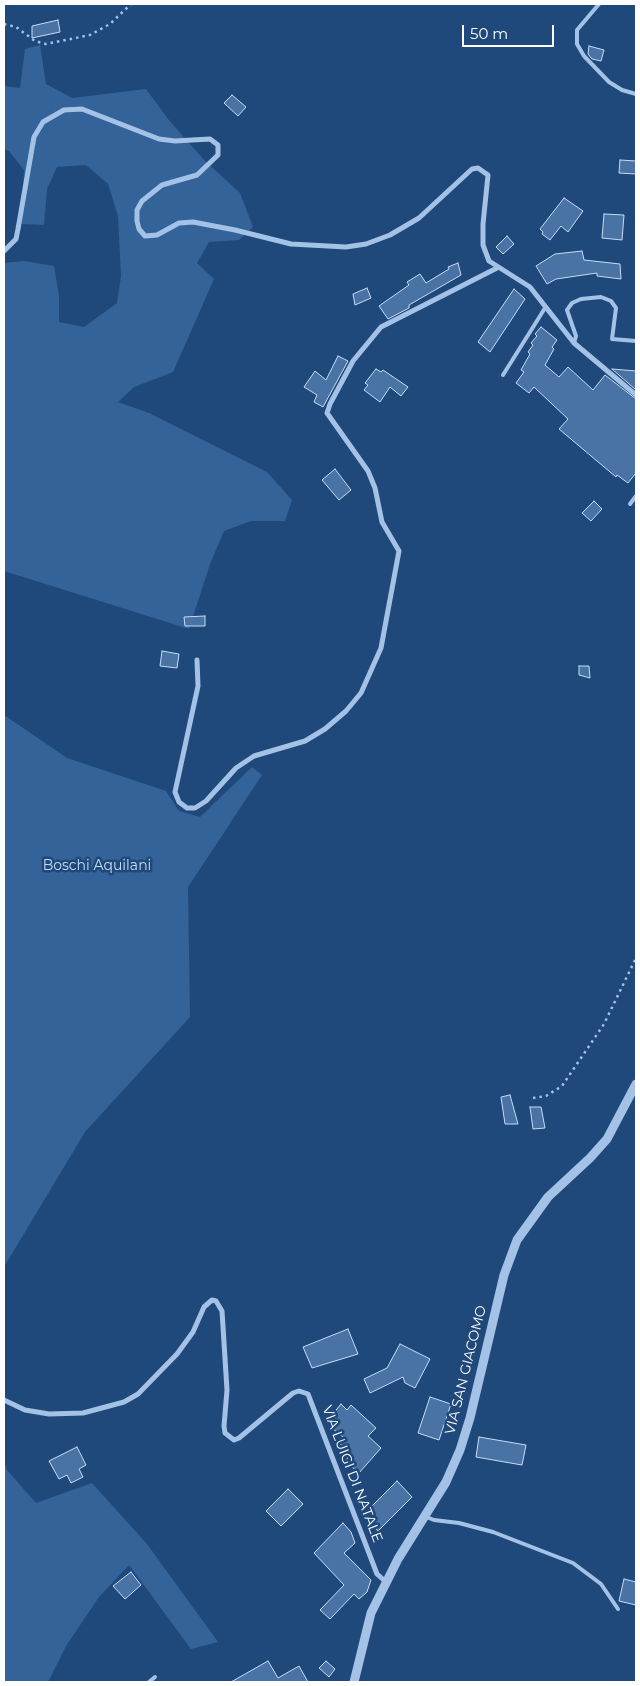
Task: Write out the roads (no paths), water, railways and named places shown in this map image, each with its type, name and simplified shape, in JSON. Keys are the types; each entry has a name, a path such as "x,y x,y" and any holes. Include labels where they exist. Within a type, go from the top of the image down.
{"street":[{"path":"4,251 12,244 17,234 30,152 37,128 43,122 64,110 82,109 159,139 176,141 210,139 218,145 218,155 198,174 162,185 142,201 137,210 137,221 139,229 145,236 157,235 179,223 193,222 291,244 346,247 366,244 390,235 419,218 472,169 478,168 488,175 482,224 484,246 489,261 497,268 530,287 574,342 636,395"},
{"path":"197,660 198,686 175,792 179,802 187,808 195,808 206,802 236,768 254,756 305,741 325,729 346,711 361,693 381,648 399,551 382,522 375,488 368,471 327,413 353,362 381,327 497,268"},
{"name":"VIA SAN GIACOMO","path":"354,1682 371,1613 386,1582 446,1482 460,1450 470,1418 504,1275 517,1240 548,1197 590,1158 606,1139 636,1084"},
{"name":"VIA LUIGI DI NATALE","path":"4,1400 26,1410 49,1414 82,1413 124,1402 138,1394 177,1354 193,1332 204,1307 212,1300 216,1301 222,1311 227,1390 225,1433 234,1440 239,1438 293,1393 304,1391 308,1394 378,1574 386,1582"}],"lane":[{"path":"599,4 578,30 576,44 584,56 609,82 622,90 636,94"},
{"path":"574,342 576,336 567,310 572,303 581,299 601,297 611,301 616,308 612,339 636,341"},
{"path":"503,376 545,308"},
{"path":"630,504 636,496"},
{"path":"424,1516 434,1520 459,1523 493,1532 573,1563 601,1584 618,1609"},
{"path":"149,1682 155,1677"}],"park label":[{"name":"Boschi Aquilani","path":"97,866"}]}
